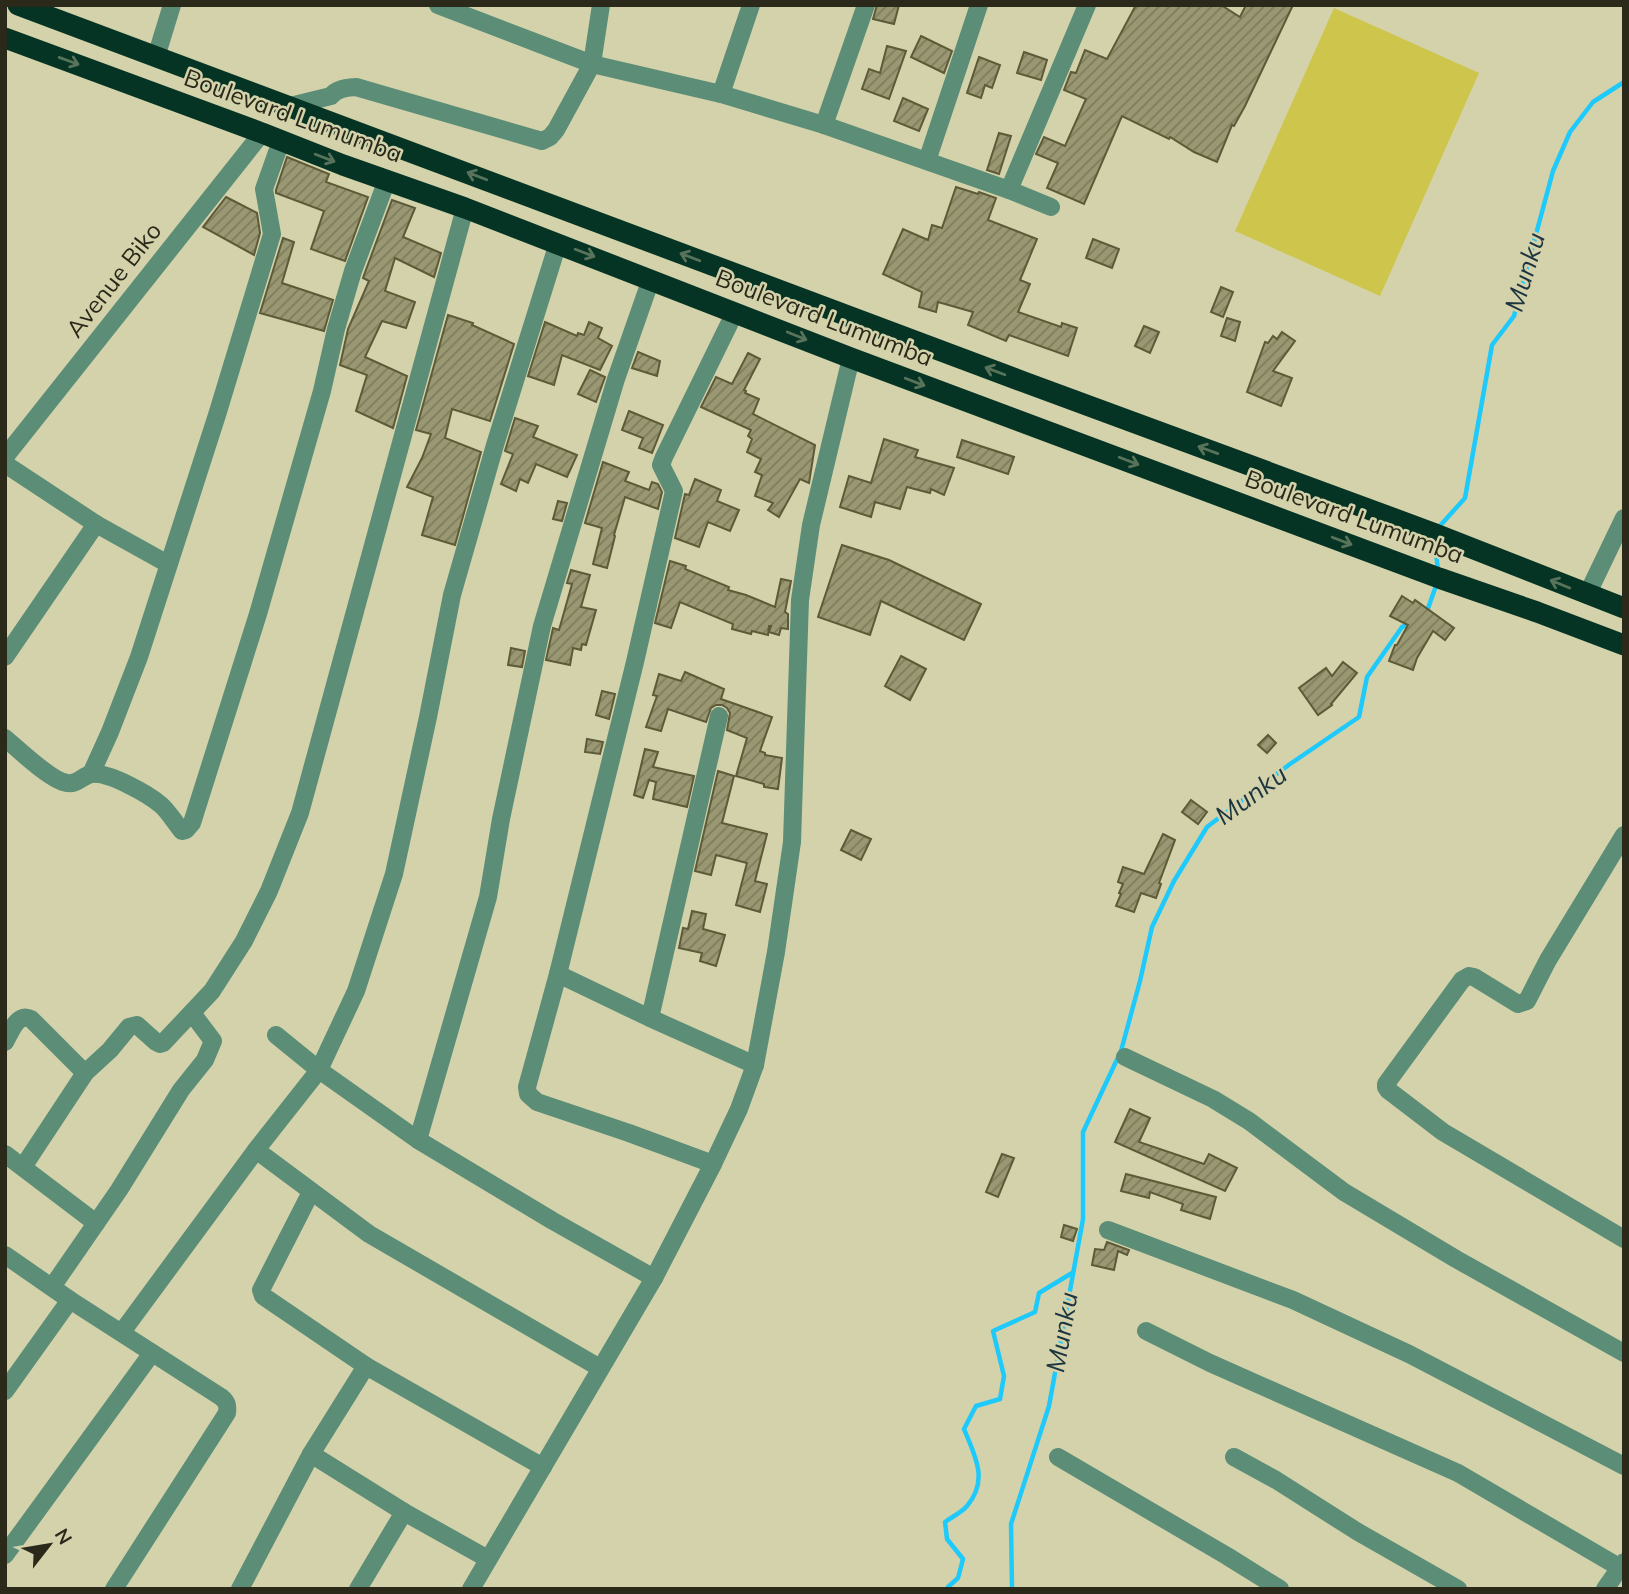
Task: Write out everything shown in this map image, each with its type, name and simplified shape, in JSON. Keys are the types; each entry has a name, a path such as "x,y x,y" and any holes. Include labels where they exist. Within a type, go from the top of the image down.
{"highway":[{"name":"Boulevard Lumumba","path":"30,7 156,57 1433,533 1624,608"},
{"name":"Boulevard Lumumba","path":"5,38 465,208 852,358 1624,645"}],"street":[{"path":"156,57 172,5"},
{"path":"438,5 592,64 721,94 824,125 927,160 1051,208"},
{"path":"290,106 331,96 344,88 356,87 542,141 556,130 592,64 601,5"},
{"path":"721,94 751,5"},
{"path":"824,125 866,5"},
{"path":"927,160 979,5"},
{"path":"1009,190 1087,5"},
{"path":"5,738 47,773 65,783 77,782 91,774 110,732 139,657 272,234 264,188 271,137"},
{"name":"Avenue Biko","path":"5,457 271,137"},
{"path":"91,774 107,776 147,795 162,806 182,831 192,823 261,601 322,391 353,271 387,180"},
{"path":"23,1167 85,1073 129,1027 140,1026 156,1042 163,1043 212,991 244,940 269,891 300,813 465,208"},
{"path":"122,1332 256,1150 319,1070 356,992 394,874 452,595 558,243"},
{"path":"418,1140 488,897 501,819 542,626 617,379 651,279"},
{"path":"713,1164 537,1102 528,1094 527,1087 558,974 635,662 674,491 662,465 664,457 734,312"},
{"path":"471,1589 654,1278 713,1164 755,1065 776,952 792,842 800,600 811,525 852,358"},
{"path":"5,464 96,524 169,564"},
{"path":"1587,595 1624,518"},
{"path":"5,657 96,524"},
{"path":"650,1018 719,716"},
{"path":"1624,835 1548,960 1527,1001 1518,1004 1469,976 1462,981 1386,1084 1388,1090 1443,1132 1624,1239"},
{"path":"558,974 755,1065"},
{"path":"52,1287 119,1190 181,1090 210,1051 213,1041 192,1013"},
{"path":"5,1042 18,1021 26,1016 85,1073"},
{"path":"276,1035 319,1070 418,1140 654,1278"},
{"path":"1125,1057 1213,1099 1249,1121 1344,1192 1455,1259 1624,1353"},
{"path":"256,1150 369,1234 600,1367"},
{"path":"5,1154 96,1223"},
{"path":"311,1192 261,1290 262,1296 366,1366 543,1467"},
{"path":"1108,1230 1293,1300 1409,1354 1624,1466"},
{"path":"5,1255 226,1401 228,1405 227,1413 114,1589"},
{"path":"5,1391 70,1300"},
{"path":"1146,1331 1210,1363 1458,1473 1623,1566 1605,1589"},
{"path":"5,1555 152,1353"},
{"path":"240,1589 312,1454 366,1366"},
{"path":"312,1454 404,1512 488,1559"},
{"path":"1058,1457 1215,1548 1257,1583 1280,1589"},
{"path":"1234,1457 1458,1589"},
{"path":"358,1589 404,1512"}],"shaded area":[{"path":"1334,8 1479,73 1380,296 1235,231"}],"building":[{"path":"877,5 899,5 894,24 873,19"},
{"path":"1136,5 1221,5 1240,17 1246,5 1293,5 1245,106 1234,126 1232,125 1217,162 1122,116 1084,204 1047,188 1058,163 1036,154 1044,137 1065,146 1086,99 1064,90 1071,72 1076,73 1085,50 1107,59"},
{"path":"921,36 952,51 944,73 911,57"},
{"path":"887,46 906,51 889,99 862,89 869,69 880,73"},
{"path":"1024,52 1047,60 1041,80 1017,73"},
{"path":"979,57 1000,65 992,88 985,85 981,98 967,93"},
{"path":"903,98 928,109 919,131 894,121"},
{"path":"999,133 1011,136 999,174 987,170"},
{"path":"287,157 329,174 326,182 368,197 345,261 311,249 324,211 276,193"},
{"path":"956,187 996,198 988,220 1037,239 1020,280 1030,284 1018,312 1061,327 1062,323 1077,328 1068,356 1009,335 1006,341 968,325 973,312 938,302 936,312 919,307 922,292 883,274 903,229 928,240 932,225 942,228"},
{"path":"226,197 257,213 260,233 254,255 203,227"},
{"path":"392,200 415,208 403,237 441,253 434,277 395,258 385,291 415,302 406,328 382,321 365,357 407,376 393,428 356,411 367,375 340,365 348,329 369,281 363,278"},
{"path":"283,238 294,242 282,283 333,300 324,331 260,313"},
{"path":"1093,239 1119,249 1112,268 1086,258"},
{"path":"1221,287 1233,292 1223,317 1211,312"},
{"path":"448,315 473,323 472,325 514,344 490,421 452,409 445,438 481,452 455,545 422,535 433,497 407,487 431,434 416,430"},
{"path":"1227,318 1240,322 1235,341 1221,336"},
{"path":"545,322 577,336 578,333 584,335 589,322 602,328 598,338 612,346 600,370 562,355 554,385 528,376"},
{"path":"1144,326 1159,332 1150,353 1135,346"},
{"path":"1282,332 1295,341 1273,371 1292,378 1281,406 1247,392 1265,342 1268,343 1273,336 1277,339"},
{"path":"638,352 660,361 657,376 632,368"},
{"path":"748,353 760,359 744,390 759,399 753,414 815,445 809,483 800,479 779,517 768,510 773,503 755,496 762,475 755,472 761,459 747,452 752,439 748,436 751,430 701,407 716,377 732,384"},
{"path":"590,370 605,377 596,402 578,394"},
{"path":"629,411 663,425 652,453 639,448 643,438 622,430"},
{"path":"515,418 538,426 533,437 577,455 567,477 536,464 528,483 520,479 516,491 501,484 513,454 505,451"},
{"path":"884,439 918,450 915,457 954,468 944,495 931,489 930,493 907,487 900,509 875,502 871,517 840,507 849,476 871,483"},
{"path":"962,440 1014,457 1008,474 957,457"},
{"path":"603,462 629,472 625,481 649,490 652,482 658,484 662,492 658,509 625,497 607,568 593,564 602,528 585,523"},
{"path":"695,479 721,490 717,501 739,510 730,531 708,522 699,547 675,538 685,494 689,495"},
{"path":"558,501 567,503 562,521 553,519"},
{"path":"842,545 889,560 981,604 964,640 881,601 870,635 818,617"},
{"path":"670,561 729,587 728,590 775,607 781,579 791,581 785,612 788,614 788,629 781,628 779,635 769,632 769,626 768,635 752,631 751,634 732,629 733,624 680,602 671,628 655,623"},
{"path":"571,570 590,575 581,607 596,610 586,645 582,644 581,650 573,648 570,665 546,660 553,628 559,630 572,584 567,583"},
{"path":"1402,596 1413,603 1415,600 1454,628 1445,640 1433,631 1413,670 1389,661 1395,645 1408,625 1390,616"},
{"path":"511,648 525,651 522,667 508,665"},
{"path":"901,656 926,669 910,700 885,686"},
{"path":"1343,662 1357,673 1332,705 1318,715 1299,688 1326,668 1332,676"},
{"path":"685,672 724,689 721,699 772,717 760,751 765,755 782,758 778,789 764,787 764,784 736,776 747,738 727,730 730,713 722,705 711,708 706,722 668,709 661,731 646,727 657,696 653,695 659,674 681,681"},
{"path":"602,691 615,694 609,719 596,715"},
{"path":"1268,735 1276,743 1267,753 1258,745"},
{"path":"587,739 603,742 600,754 585,752"},
{"path":"645,749 658,752 653,767 694,776 687,807 653,799 656,782 649,780 643,798 634,795"},
{"path":"718,771 734,776 722,823 767,834 755,881 767,884 760,912 736,905 747,863 716,855 711,875 695,871"},
{"path":"1191,800 1207,812 1198,824 1182,812"},
{"path":"851,830 871,839 861,860 841,850"},
{"path":"1163,834 1175,840 1156,898 1141,893 1134,912 1116,906 1123,884 1118,882 1123,867 1144,874"},
{"path":"692,911 706,914 703,929 725,935 716,966 700,961 702,953 679,948 683,928 688,929"},
{"path":"1130,1109 1150,1118 1139,1142 1204,1164 1209,1154 1237,1168 1225,1191 1115,1142"},
{"path":"1002,1154 1014,1158 998,1197 986,1192"},
{"path":"1126,1174 1216,1197 1210,1219 1181,1210 1183,1204 1150,1192 1149,1198 1121,1191"},
{"path":"1064,1225 1077,1229 1073,1241 1061,1237"},
{"path":"1107,1242 1129,1250 1127,1255 1118,1251 1114,1270 1092,1265 1095,1249 1104,1250"}],"waterway":[{"name":"Munku","path":"1438,528 1465,498 1492,345 1514,316 1553,171 1570,132 1593,102 1624,82"},
{"name":"Munku","path":"1435,542 1438,571"},
{"name":"Munku","path":"1426,614 1437,583"},
{"name":"Munku","path":"1012,1589 1011,1524 1049,1406 1083,1219 1083,1132 1121,1051 1152,927 1174,881 1207,827 1290,764 1359,717 1367,677 1402,627 1412,622"},
{"path":"949,1589 958,1578 963,1559 947,1539 945,1522 967,1506 974,1496 979,1477 976,1458 964,1429 976,1406 1000,1399 1004,1376 993,1331 1035,1312 1039,1293 1072,1273"}]}
